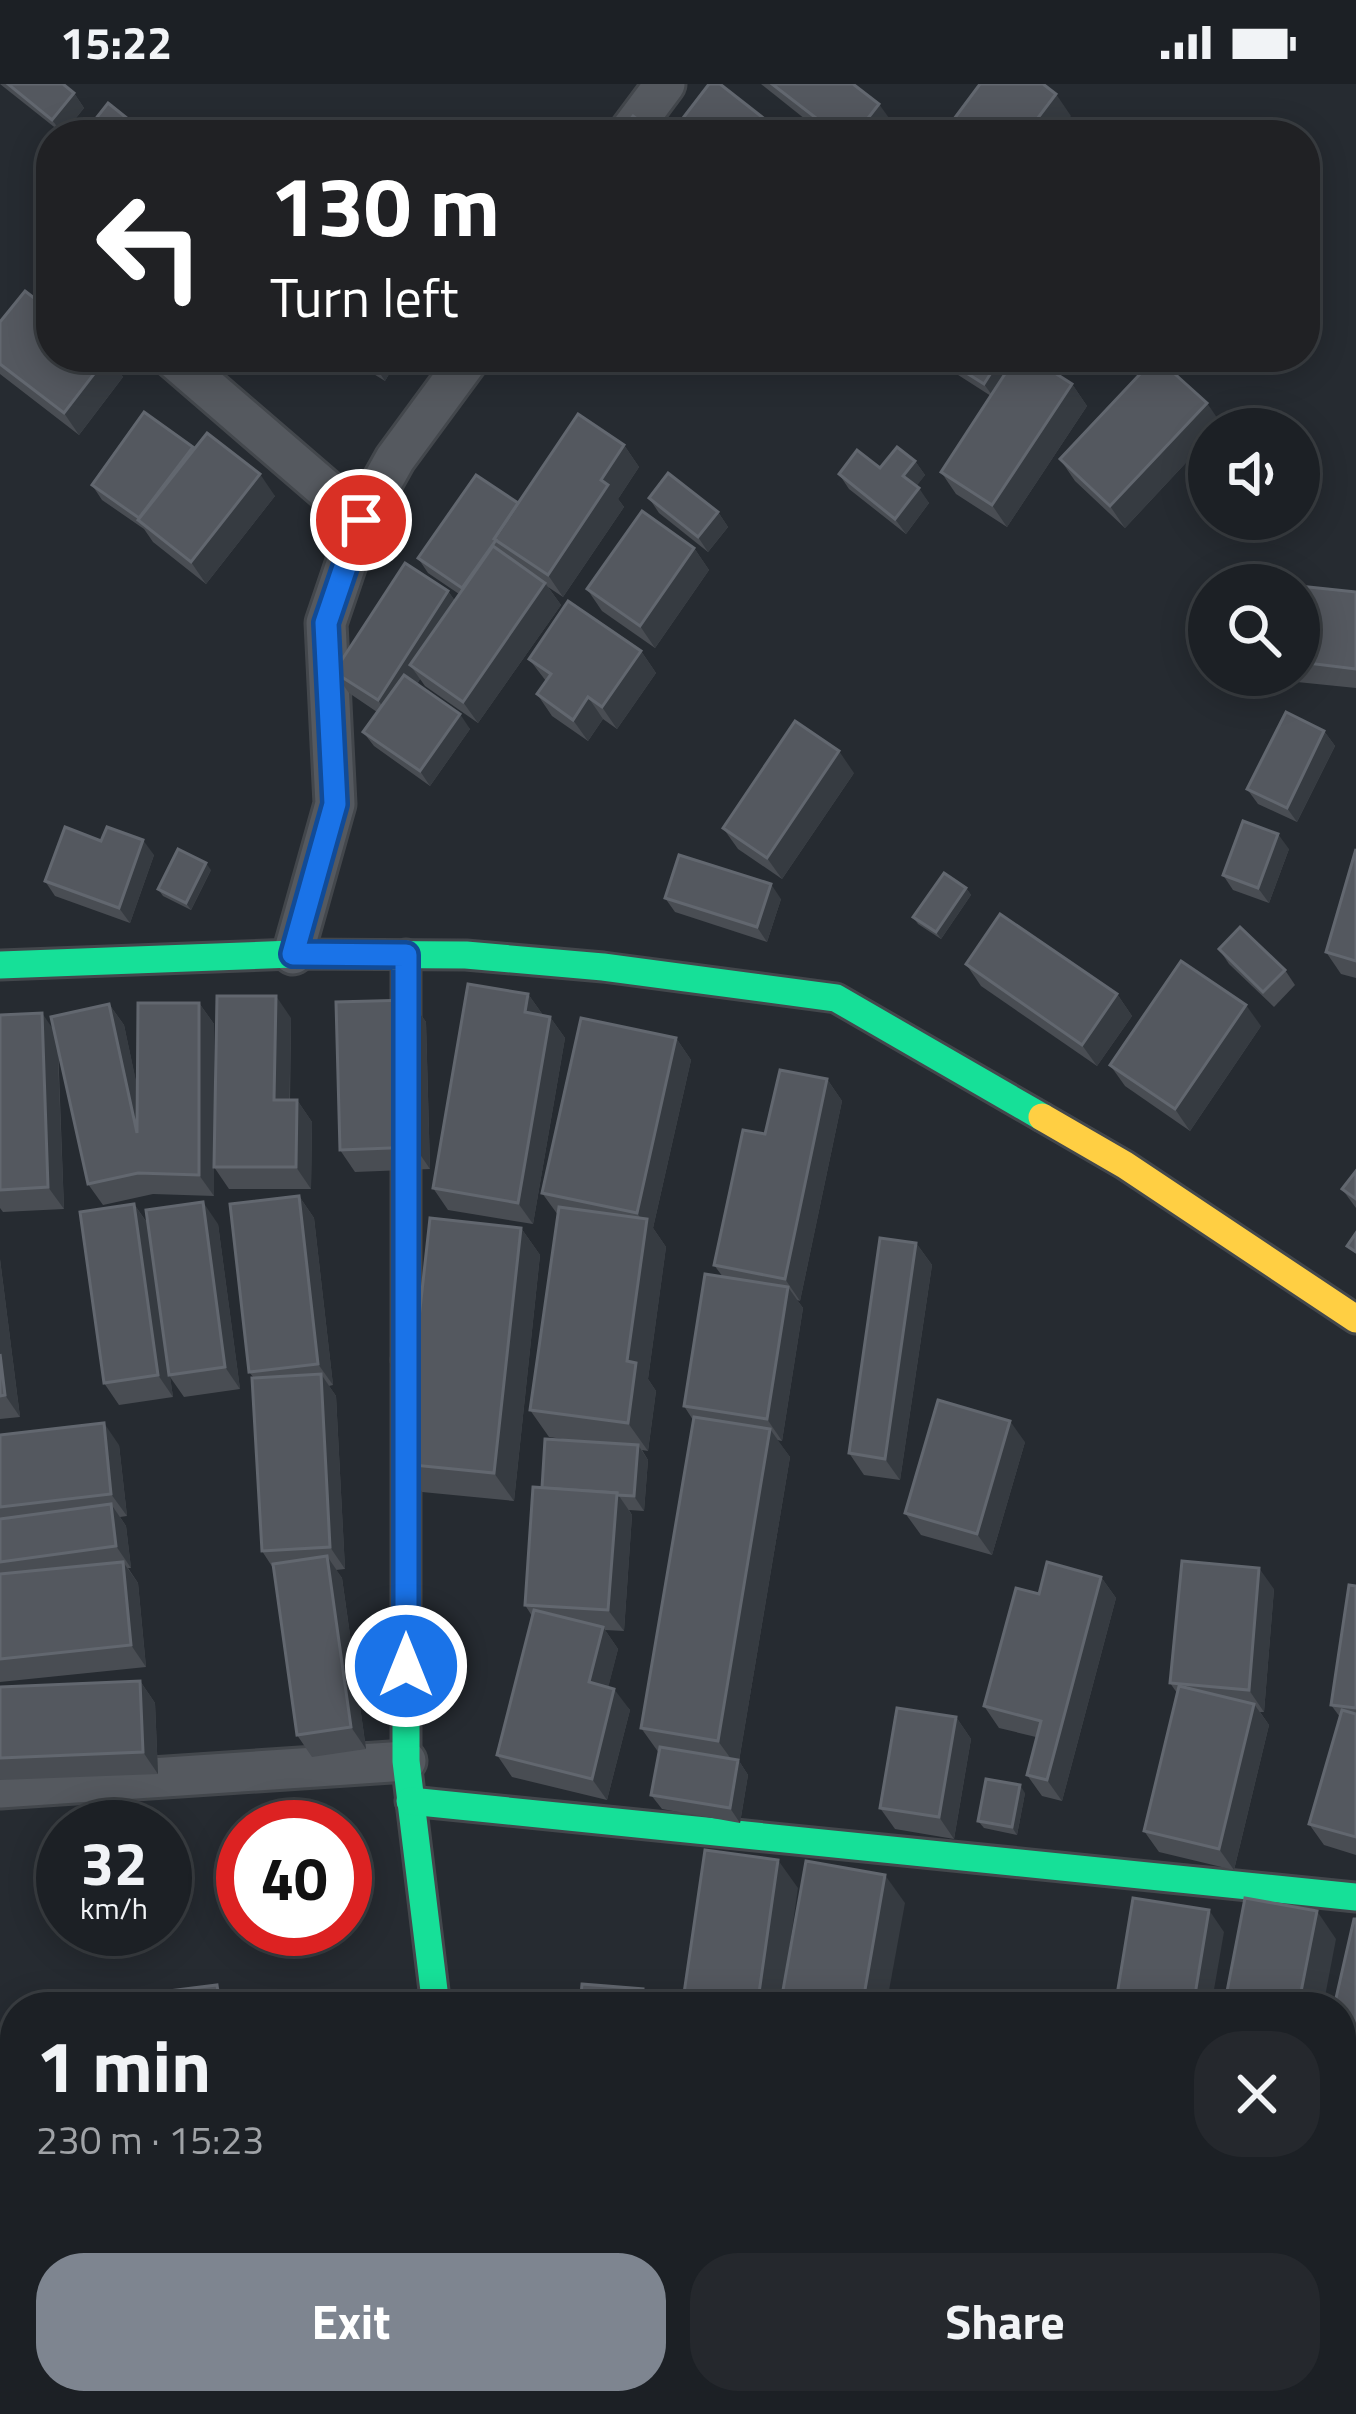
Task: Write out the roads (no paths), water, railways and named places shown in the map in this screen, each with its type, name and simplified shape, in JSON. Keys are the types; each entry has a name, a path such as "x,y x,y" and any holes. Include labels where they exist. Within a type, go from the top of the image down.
{"street":[{"path":"638,120 665,84"},
{"path":"189,372 361,520"},
{"path":"293,954 335,804 326,623 361,520 395,459 459,372"},
{"path":"0,964 293,954 466,955 836,998 1125,1165 1356,1319"},
{"path":"406,955 406,1761 434,1992"},
{"path":"0,1788 406,1761"},
{"path":"410,1801 1356,1897"}]}
